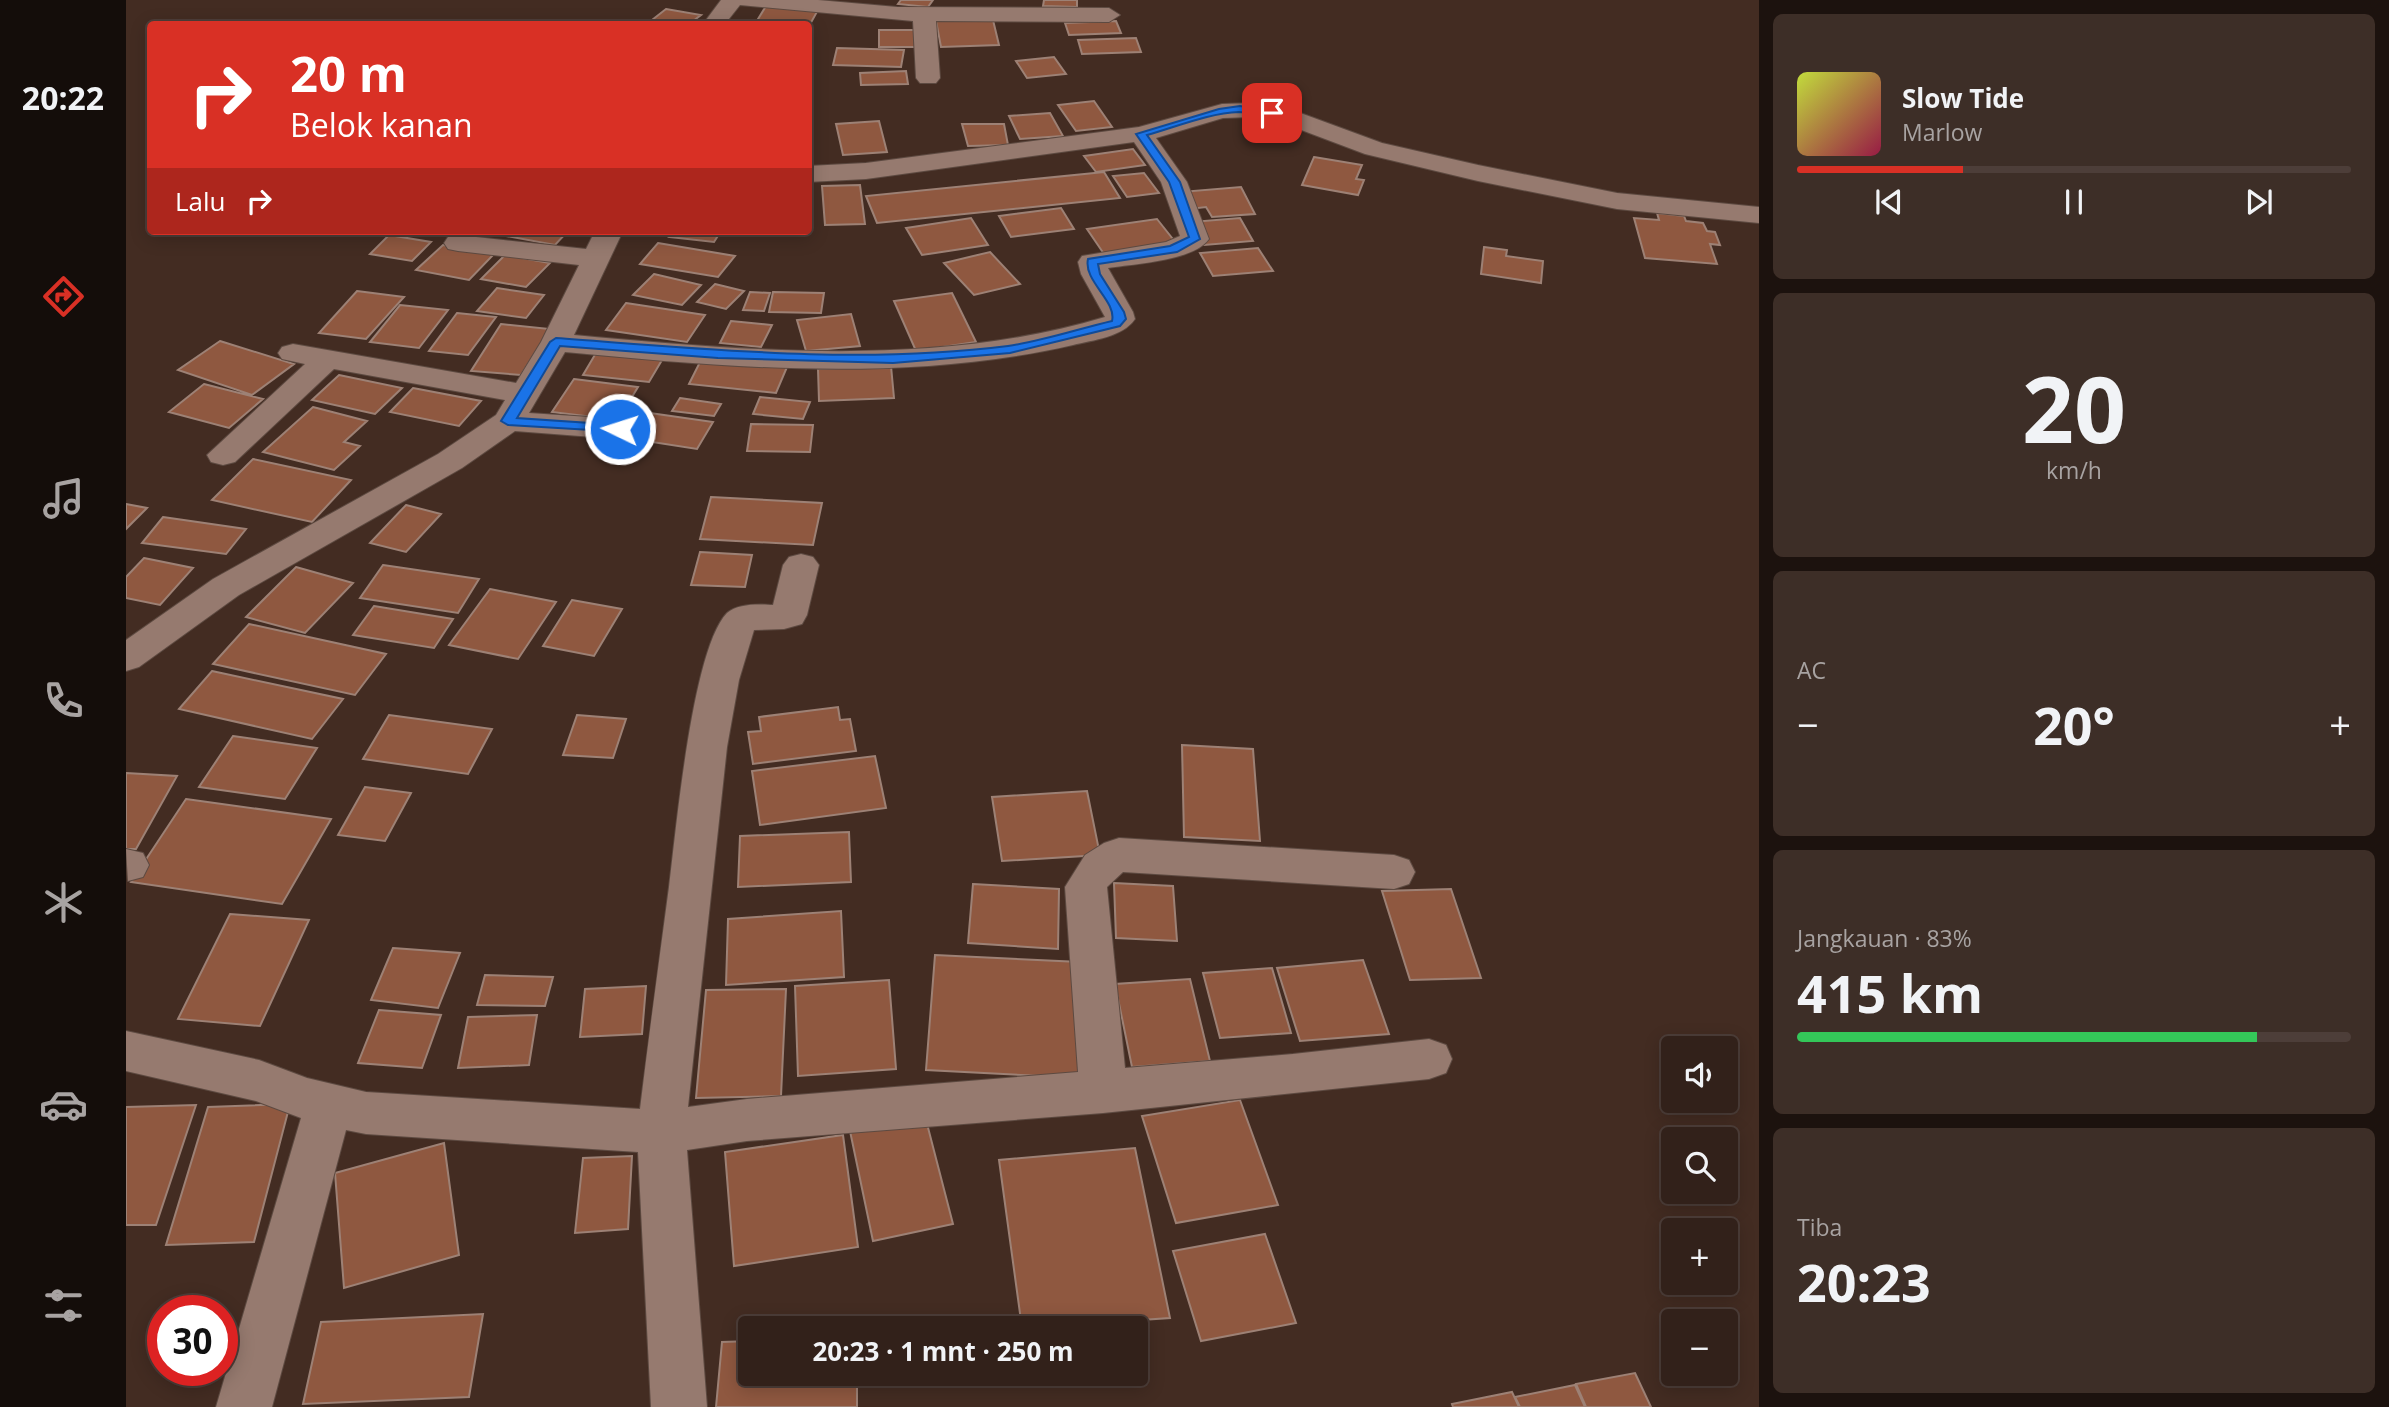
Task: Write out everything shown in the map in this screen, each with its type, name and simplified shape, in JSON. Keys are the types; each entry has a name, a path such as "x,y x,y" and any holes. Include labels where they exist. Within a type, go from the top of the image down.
{"street":[{"path":"716,21 732,0"},
{"path":"747,0 871,13 1109,15"},
{"path":"924,15 928,78"},
{"path":"812,174 866,171 1141,134 1222,111 1252,110 1286,116 1374,149 1502,178 1617,201 1759,215"},
{"path":"556,342 718,354 906,358 1010,349 1116,323 1120,319 1118,312 1095,274 1092,262 1173,249 1195,239 1174,182 1141,134"},
{"path":"126,658 226,587 450,461 517,407 556,342 602,245 458,243"},
{"path":"293,353 620,429"},
{"path":"223,455 327,360"},
{"path":"679,1407 661,1132 707,747 719,689 740,622 748,618 789,615 801,565"},
{"path":"1103,1092 1086,887 1093,872 1105,861 1119,854 1394,872"},
{"path":"126,1051 259,1081 366,1113 661,1132 760,1119 1103,1092 1429,1059"},
{"path":"244,1407 329,1104"}],"building":[{"path":"901,0 933,0 928,7 898,4"},
{"path":"1044,0 1077,0 1077,7 1043,6"},
{"path":"766,6 818,10 812,21 757,21"},
{"path":"666,9 701,15 693,21 652,20"},
{"path":"993,20 999,45 941,47 936,21"},
{"path":"1116,21 1121,33 1069,35 1065,23"},
{"path":"879,30 920,30 921,47 879,47"},
{"path":"1136,38 1141,52 1082,54 1078,40"},
{"path":"837,48 904,50 901,67 833,65"},
{"path":"1054,57 1066,74 1027,78 1016,61"},
{"path":"906,71 908,84 861,85 860,73"},
{"path":"1094,101 1112,127 1076,131 1058,105"},
{"path":"1050,113 1063,136 1020,139 1009,116"},
{"path":"879,121 887,152 843,155 836,124"},
{"path":"962,124 1004,124 1008,145 968,146"},
{"path":"1133,149 1145,165 1096,172 1084,156"},
{"path":"1314,157 1362,165 1356,179 1364,180 1358,195 1302,185"},
{"path":"1104,172 1120,198 877,223 866,196"},
{"path":"1144,173 1159,193 1127,197 1113,176"},
{"path":"860,185 865,224 825,225 822,186"},
{"path":"1241,187 1255,214 1212,217 1206,207 1190,209 1180,192"},
{"path":"1061,208 1074,229 1011,237 999,216"},
{"path":"1657,213 1684,216 1686,221 1703,223 1707,231 1715,232 1720,245 1710,244 1717,264 1645,258 1634,218 1659,220"},
{"path":"971,218 988,245 922,255 906,228"},
{"path":"1240,218 1253,241 1204,245 1191,222"},
{"path":"1157,219 1176,243 1104,254 1087,229"},
{"path":"389,235 431,242 412,261 370,254"},
{"path":"442,235 466,235 463,238"},
{"path":"501,235 564,235 555,245"},
{"path":"670,235 718,235 714,242 669,237"},
{"path":"658,243 735,256 718,277 640,264"},
{"path":"443,245 494,254 469,280 416,270"},
{"path":"1484,247 1507,250 1506,256 1543,261 1541,283 1481,274"},
{"path":"1258,248 1273,271 1213,276 1200,253"},
{"path":"990,252 1020,284 974,295 944,263"},
{"path":"505,255 550,263 526,287 481,279"},
{"path":"654,274 701,285 682,305 633,295"},
{"path":"715,284 744,291 726,309 697,302"},
{"path":"497,288 544,295 526,318 477,311"},
{"path":"357,291 404,297 366,339 319,333"},
{"path":"750,292 770,293 764,311 743,310"},
{"path":"773,292 824,293 821,313 769,312"},
{"path":"952,293 976,342 916,351 894,301"},
{"path":"626,303 705,315 687,342 606,330"},
{"path":"400,305 448,310 419,348 370,342"},
{"path":"457,313 496,317 468,355 429,351"},
{"path":"851,314 860,346 806,351 797,320"},
{"path":"731,321 772,325 761,347 720,343"},
{"path":"501,324 550,329 521,375 471,371"},
{"path":"220,341 294,364 252,395 178,370"},
{"path":"596,353 662,360 649,382 583,375"},
{"path":"702,358 787,367 776,393 689,384"},
{"path":"891,366 894,398 819,401 818,369"},
{"path":"339,375 402,388 375,414 312,400"},
{"path":"574,379 638,387 618,420 552,412"},
{"path":"204,384 263,399 229,428 169,412"},
{"path":"413,388 481,401 459,426 390,412"},
{"path":"760,397 810,402 803,419 753,414"},
{"path":"680,398 721,404 714,416 672,411"},
{"path":"313,407 367,421 344,442 360,446 334,470 263,452"},
{"path":"650,413 713,422 697,449 633,439"},
{"path":"751,424 813,425 810,452 747,451"},
{"path":"253,459 351,480 312,522 212,500"},
{"path":"711,497 822,503 813,545 700,539"},
{"path":"126,504 147,508 126,529"},
{"path":"406,505 441,514 406,552 370,543"},
{"path":"163,517 246,529 226,554 142,543"},
{"path":"700,552 752,555 745,587 691,585"},
{"path":"144,558 193,568 160,605 126,598 126,577"},
{"path":"383,565 479,579 458,613 360,598"},
{"path":"296,567 353,583 305,633 246,617"},
{"path":"490,589 556,602 518,659 449,645"},
{"path":"572,600 622,609 594,656 543,646"},
{"path":"374,606 453,619 434,648 353,635"},
{"path":"249,624 386,654 355,695 213,664"},
{"path":"212,671 343,699 312,739 179,709"},
{"path":"838,707 840,720 850,719 856,751 753,764 748,732 761,731 759,717"},
{"path":"389,715 492,729 468,774 363,759"},
{"path":"577,715 626,719 613,758 563,755"},
{"path":"233,736 317,748 285,799 199,787"},
{"path":"1182,745 1253,749 1260,841 1184,837"},
{"path":"875,756 886,808 760,825 752,771"},
{"path":"126,773 177,776 136,849 126,849"},
{"path":"365,787 411,793 385,841 338,835"},
{"path":"1087,791 1100,855 1002,861 992,797"},
{"path":"186,799 331,819 282,904 131,882"},
{"path":"849,832 851,882 738,887 740,836"},
{"path":"1114,883 1173,886 1177,941 1116,938"},
{"path":"973,884 1059,889 1058,949 968,943"},
{"path":"1451,889 1481,978 1410,980 1382,891"},
{"path":"841,911 844,977 726,985 728,919"},
{"path":"230,914 309,920 260,1026 178,1019"},
{"path":"393,948 460,953 438,1008 371,1000"},
{"path":"935,955 1080,962 1081,1078 926,1070"},
{"path":"1363,960 1389,1034 1300,1041 1277,968"},
{"path":"1272,968 1291,1033 1220,1038 1203,973"},
{"path":"485,975 553,977 545,1006 477,1005"},
{"path":"1190,979 1210,1061 1132,1067 1115,984"},
{"path":"889,980 896,1069 798,1076 795,986"},
{"path":"646,986 642,1034 580,1037 585,989"},
{"path":"786,989 781,1096 696,1098 706,990"},
{"path":"379,1010 441,1015 422,1068 358,1063"},
{"path":"537,1015 529,1065 458,1068 468,1017"},
{"path":"1240,1100 1278,1205 1176,1223 1142,1116"},
{"path":"290,1104 254,1242 166,1245 208,1107"},
{"path":"196,1105 156,1225 126,1225 126,1107"},
{"path":"925,1116 953,1224 873,1241 850,1131"},
{"path":"843,1135 858,1247 734,1266 725,1152"},
{"path":"444,1143 459,1255 344,1288 335,1173"},
{"path":"1135,1148 1170,1318 1020,1316 999,1160"},
{"path":"632,1156 628,1229 575,1233 583,1158"},
{"path":"1265,1234 1296,1323 1201,1341 1173,1251"},
{"path":"483,1314 469,1397 303,1404 321,1322"},
{"path":"738,1341 738,1386 857,1386 857,1407 716,1407 722,1342"},
{"path":"1635,1373 1651,1407 1586,1407 1576,1384"},
{"path":"1575,1385 1585,1407 1520,1407 1515,1397"},
{"path":"1512,1392 1519,1407 1453,1407 1452,1404"}],"route":[{"path":"620,429 508,421 556,342 718,354 893,359 945,357 1010,349 1076,336 1116,323 1120,319 1118,312 1090,265 1092,262 1163,252 1187,245 1195,239 1174,182 1141,134 1222,111 1240,109 1272,113"}]}
